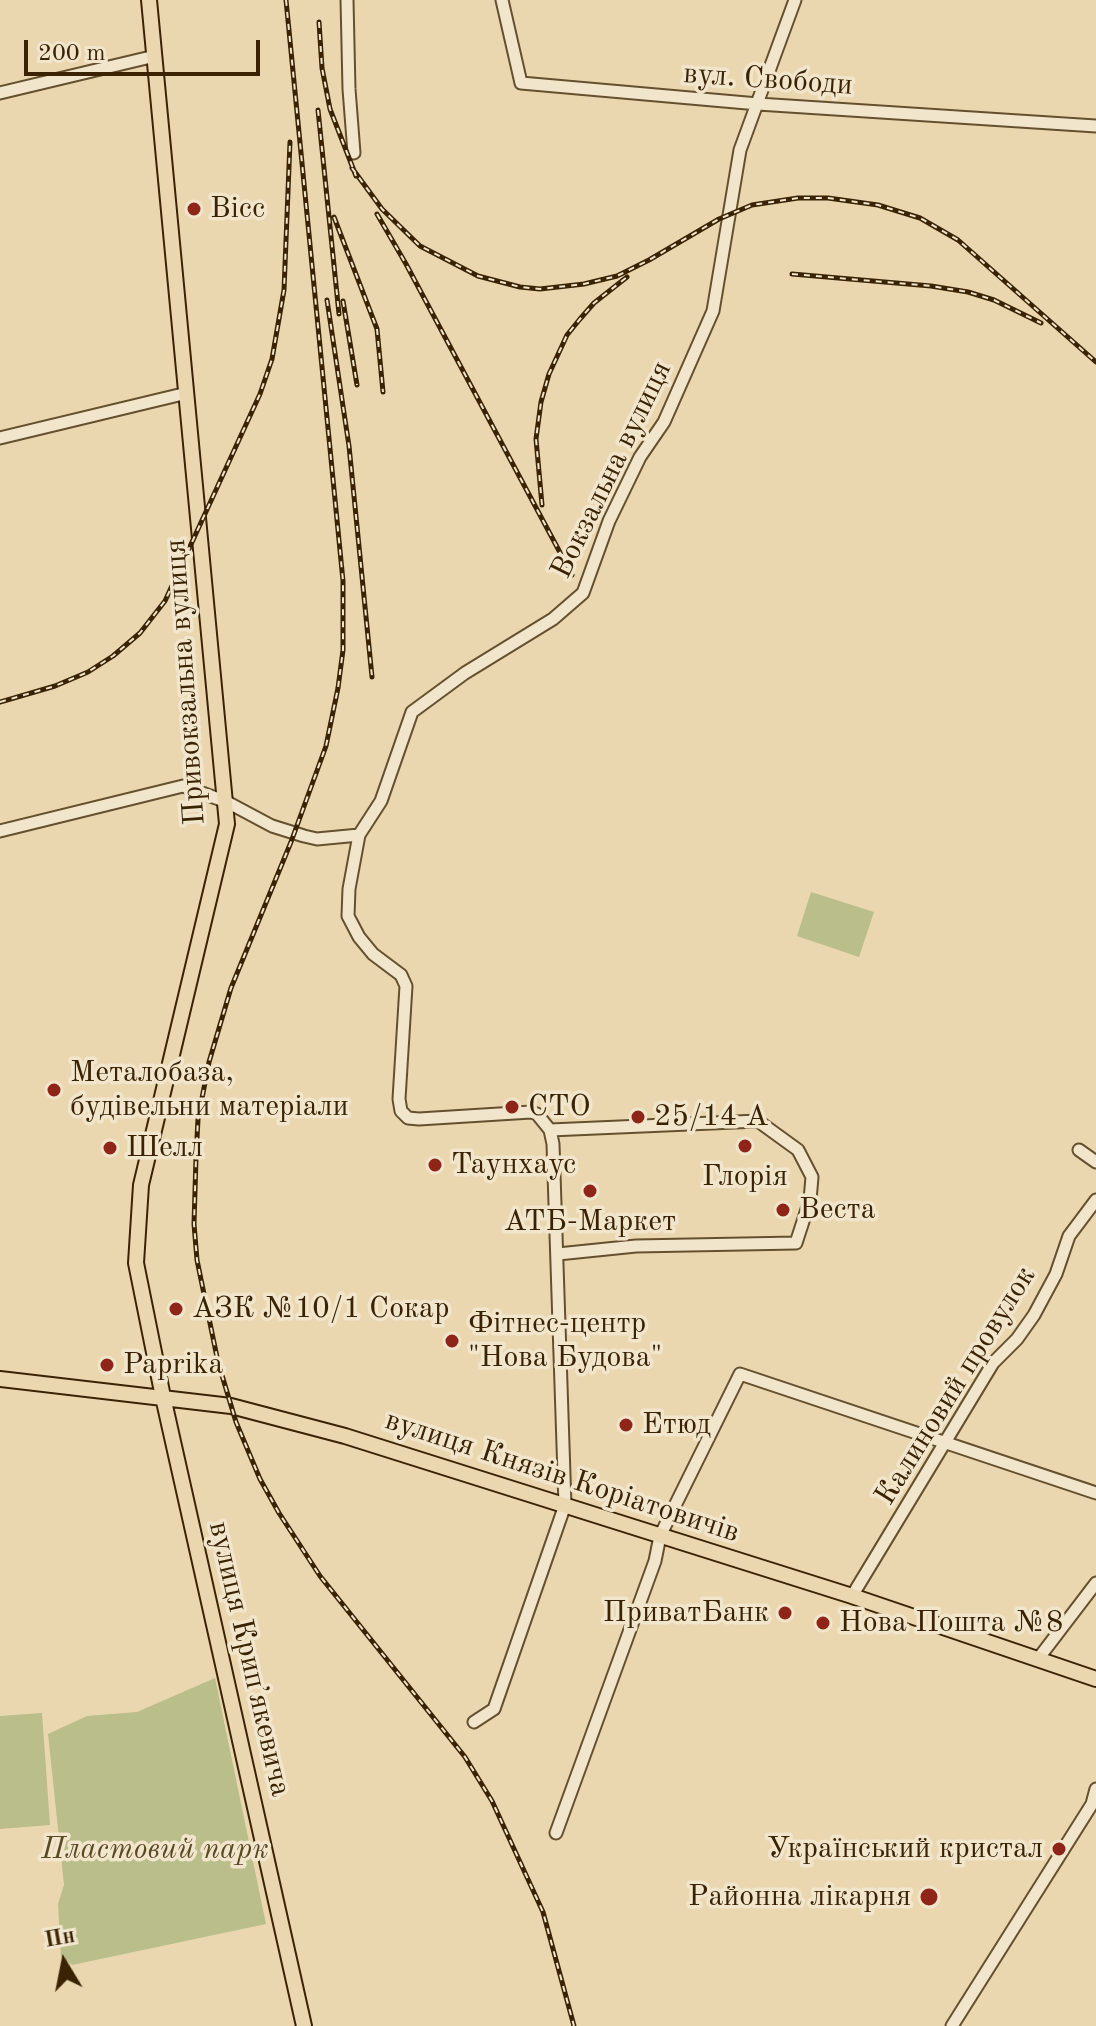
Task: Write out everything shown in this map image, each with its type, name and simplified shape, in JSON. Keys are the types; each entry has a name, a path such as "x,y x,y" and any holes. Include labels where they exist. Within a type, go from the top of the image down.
{"main road":[{"name":"Привокзальна вулиця","path":"149,0 227,802 227,824 141,1185 136,1263 163,1397"},
{"name":"вулиця Князів Коріатовичів","path":"0,1379 231,1406 345,1436 852,1596 1096,1679"},
{"name":"вулиця Крипʼякевича","path":"163,1397 304,2026"}],"street":[{"path":"347,0 354,153"},
{"name":"вул. Свободи","path":"502,0 521,83 758,104 1096,126"},
{"name":"Вокзальна вулиця","path":"359,835 381,801 412,712 465,673 553,619 583,593 609,521 640,457 664,422 713,311 740,150 795,0"},
{"path":"0,93 155,56"},
{"path":"0,438 187,393"},
{"path":"0,831 183,786 227,802 272,826 304,836 317,839 359,835 357,860 349,889 348,916 373,954 401,975 406,986 399,1099 401,1111 408,1118 419,1119 531,1112 537,1114 550,1130 558,1254 565,1505 494,1709 474,1722"},
{"path":"550,1130 758,1121 798,1150 812,1177 810,1200 796,1243 636,1246 558,1254"},
{"path":"1079,1150 1096,1162"},
{"name":"Калиновий провулок","path":"852,1596 993,1363 1017,1339 1034,1315 1056,1274 1069,1236 1096,1200"},
{"path":"556,1833 655,1561 660,1536 740,1374 1096,1493"},
{"path":"1038,1659 1096,1583"},
{"path":"952,2026 1092,1804 1096,1789"}],"green space":[{"path":"811,892 874,912 859,957 797,936"},
{"name":"Пластовий парк","path":"215,1678 266,1924 72,1965 61,1957 58,1904 64,1885 48,1734 87,1716 137,1712"},
{"path":"42,1713 50,1825 0,1829 0,1716"}],"railway":[{"path":"286,0 343,581 343,650 326,746 291,842 231,988 209,1062 198,1119 194,1224 197,1260 218,1362 236,1422 260,1479 320,1576 465,1757 492,1801 543,1912 574,2026"},
{"path":"319,22 322,68 330,109 356,176"},
{"path":"318,110 339,314"},
{"path":"0,702 55,686 88,672 140,633 165,601 260,394 272,359 284,290 290,142"},
{"path":"352,168 382,209 420,246 478,276 540,289 617,276 719,219 752,205 798,198 828,198 878,205 920,218 958,240 1096,362"},
{"path":"377,214 572,575"},
{"path":"334,217 377,329 383,392"},
{"path":"792,274 968,292 994,300 1041,323"},
{"path":"542,505 536,439 549,374 567,335 594,303 627,277"},
{"path":"327,300 349,446 372,677"},
{"path":"343,301 357,385"}],"place":[{"name":"Вісс","path":"194,209"},
{"name":"Металобаза, будівельни матеріали","path":"54,1090"},
{"name":"СТО","path":"512,1107"},
{"name":"25/14 А","path":"638,1117"},
{"name":"Глорія","path":"745,1146"},
{"name":"Шелл","path":"110,1148"},
{"name":"Таунхаус","path":"435,1165"},
{"name":"АТБ-Маркет","path":"590,1191"},
{"name":"Веста","path":"783,1210"},
{"name":"АЗК №10/1 Сокар","path":"176,1309"},
{"name":"Фітнес-центр \"Нова Будова\"","path":"452,1341"},
{"name":"Paprika","path":"107,1365"},
{"name":"Етюд","path":"626,1425"},
{"name":"ПриватБанк","path":"785,1613"},
{"name":"Нова Пошта №8","path":"823,1623"},
{"name":"Український кристал","path":"1059,1849"},
{"name":"Районна лікарня","path":"929,1897"}]}
